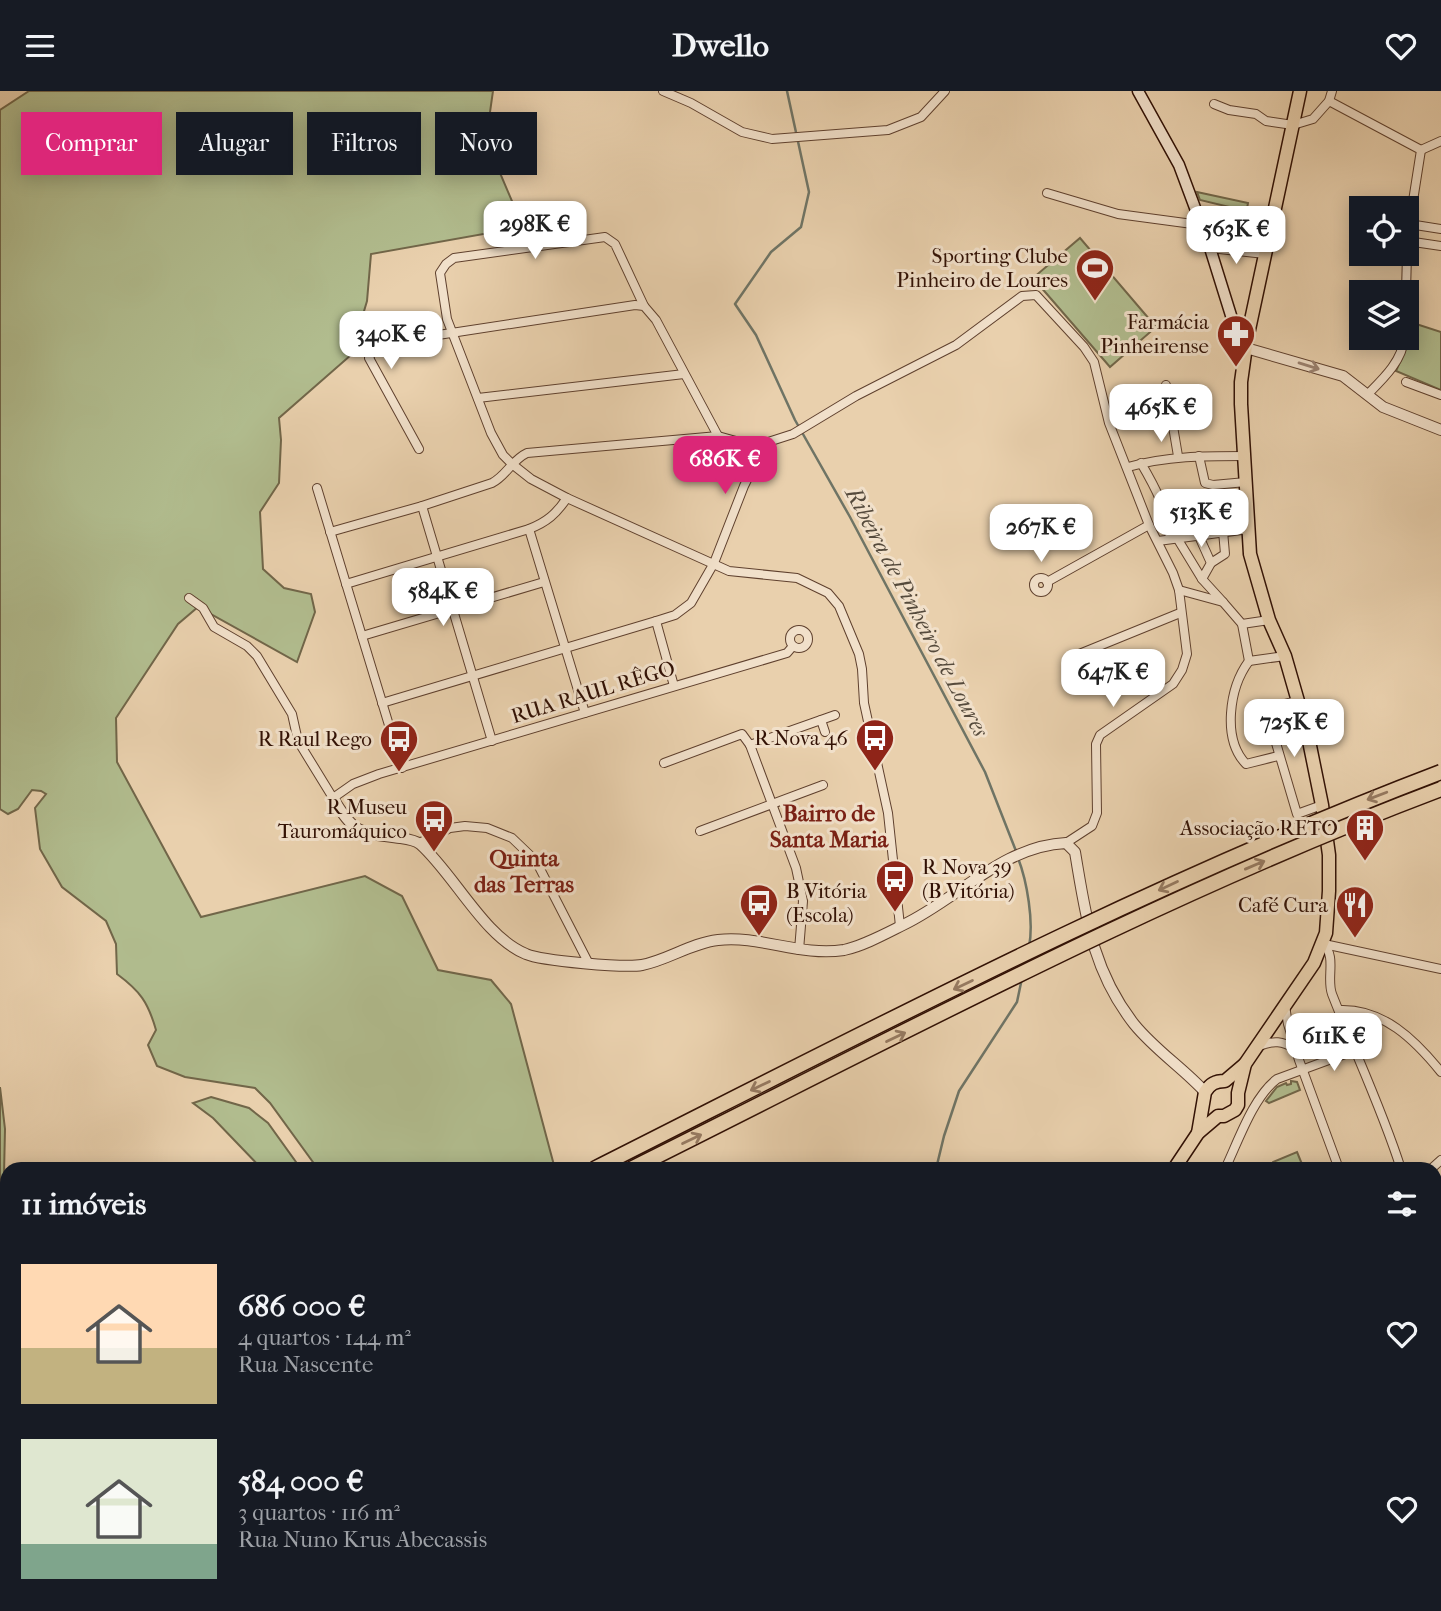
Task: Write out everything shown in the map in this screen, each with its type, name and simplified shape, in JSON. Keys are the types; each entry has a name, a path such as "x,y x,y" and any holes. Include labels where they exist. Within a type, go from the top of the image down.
{"highway":[{"path":"608,1162 1056,939 1169,886 1359,803 1441,772"},
{"path":"645,1162 1049,960 1196,890 1361,819 1441,789"}],"main road":[{"path":"1138,91 1179,165 1210,248 1234,325 1246,343"},
{"path":"1179,1162 1198,1133 1212,1090 1245,1064 1314,963 1323,944 1327,918 1329,855 1308,736 1285,656 1269,620 1250,554 1241,382 1246,343 1300,91"},
{"path":"1212,1090 1212,1114 1224,1116 1235,1110 1245,1064"},
{"path":"1212,1090 1231,1083 1238,1093"},
{"path":"1198,1133 1218,1116"}],"street":[{"path":"663,91 691,103 742,132 772,139 888,130 921,117 945,91"},
{"path":"1214,104 1229,110 1256,114 1265,121 1293,125 1313,118 1329,101 1332,91"},
{"path":"1329,101 1421,150"},
{"path":"1421,150 1441,141"},
{"path":"1414,196 1421,150"},
{"path":"1047,193 1118,214 1200,225"},
{"path":"1419,226 1441,229"},
{"path":"718,436 656,320 643,306 615,244 605,237 450,261 442,268 440,273 447,319 497,445 512,464 531,479 567,498 729,571 797,578 821,589 839,605 859,654 864,703 888,813 900,926"},
{"path":"1419,242 1441,246"},
{"path":"1210,248 1265,254"},
{"path":"330,532 492,483 500,479 517,457 527,453 718,436 736,442 765,443 793,435 856,396 956,345 1022,296 1031,294 1036,295 1084,347 1094,362 1102,403 1149,525 1179,590 1187,654 1182,670 1173,684 1100,735 1096,744 1097,813 1092,826 1066,842 1008,858 927,913 846,950 799,950 743,939 718,940 682,949 643,965 588,963 527,955 516,949 480,915 419,843"},
{"path":"419,449 369,358 372,352 383,345 452,332 643,306"},
{"path":"1246,343 1343,376 1383,407 1441,430"},
{"path":"1368,394 1390,371 1402,350"},
{"path":"478,398 684,374"},
{"path":"1406,382 1441,395"},
{"path":"1166,385 1178,456"},
{"path":"382,702 675,615 691,603 713,562 765,443"},
{"path":"1128,467 1178,456 1244,456"},
{"path":"1199,456 1205,483 1213,485 1246,482"},
{"path":"1141,463 1169,520 1174,538 1201,577 1242,624 1249,661 1232,703 1231,722 1238,756 1246,764 1278,756"},
{"path":"317,488 402,768"},
{"path":"346,584 545,523 556,514 567,498"},
{"path":"422,506 492,741"},
{"path":"1047,582 1149,525"},
{"path":"529,529 585,713"},
{"path":"1158,541 1249,529"},
{"path":"1201,577 1211,563 1225,554 1223,531"},
{"path":"1198,534 1211,563"},
{"path":"362,636 544,582"},
{"path":"1179,590 1223,602"},
{"path":"190,598 203,608 214,627 247,646 257,656 292,714 298,741 351,826 361,832 419,843 450,828 465,826 487,828 512,838 536,861 588,963"},
{"path":"1072,657 1180,613"},
{"path":"1242,624 1269,620"},
{"path":"656,621 674,686"},
{"name":"RUA RAUL RÊGO","path":"333,798 353,784 787,653 793,646"},
{"path":"1249,661 1285,656"},
{"path":"1297,701 1280,705 1276,743 1278,756 1297,814 1322,805"},
{"path":"750,745 835,715"},
{"path":"821,720 825,732"},
{"path":"664,762 742,734 750,745 796,868 803,901 799,950"},
{"path":"700,831 823,785"},
{"path":"1066,842 1075,852 1096,958 1112,992 1148,1039 1187,1073 1212,1090"},
{"path":"1323,944 1441,969"},
{"path":"1323,944 1330,950 1329,987 1386,1122 1399,1162"},
{"path":"1285,1005 1292,1037 1336,1162"},
{"path":"1339,1010 1354,1009 1394,1025 1425,1052 1441,1072"},
{"path":"1270,1028 1281,1028 1292,1037"},
{"path":"1256,1047 1275,1041 1284,1042 1296,1049"},
{"path":"1228,1162 1263,1092 1277,1079 1356,1050"}],"green space":[{"path":"29,91 493,91 490,112 435,112 435,175 501,175 523,227 371,254 367,301 351,355 279,418 279,483 260,512 263,569 284,588 311,594 315,612 297,662 198,607 178,624 116,718 117,762 201,917 365,876 402,896 438,970 491,980 511,1004 553,1162 313,1162 270,1103 255,1088 185,1077 157,1066 148,1045 156,1030 153,1020 142,998 117,974 116,944 106,921 62,887 40,849 35,808 46,794 32,790 18,809 8,814 0,809 0,110"},
{"path":"1197,192 1248,203 1246,214 1242,213 1242,210 1200,200"},
{"name":"Sporting Clube Pinheiro de Loures","path":"1080,238 1156,327 1110,367 1033,278"},
{"path":"1419,325 1441,332 1441,390 1396,371 1405,350 1419,350"},
{"path":"1291,1081 1297,1082 1300,1090 1269,1103 1266,1101 1277,1087 1291,1084"},
{"path":"0,1087 5,1129 4,1162 0,1162"},
{"path":"211,1097 249,1108 268,1123 296,1162 255,1162 213,1118 193,1103"},
{"path":"1297,1152 1301,1162 1273,1162"}],"waterway":[{"name":"Ribeira de Pinheiro de Loures","path":"787,91 809,192 801,227 771,252 735,304 756,335 795,420 850,517 985,772 1016,851"},
{"name":"Ribeira de Pinheiro de Loures","path":"1018,858 1029,902 1029,947"},
{"name":"Ribeira de Pinheiro de Loures","path":"938,1162 959,1091 1017,1002 1022,978"}],"place":[{"name":"Sporting Clube Pinheiro de Loures","path":"1095,302"},
{"name":"Farmácia Pinheirense","path":"1236,368"},
{"name":"R Nova 46","path":"875,772"},
{"name":"R Raul Rego","path":"399,773"},
{"name":"R Museu Tauromáquico","path":"434,853"},
{"name":"Associação RETO","path":"1365,862"},
{"name":"R Nova 39 (B Vitória)","path":"895,913"},
{"name":"B Vitória (Escola)","path":"759,937"},
{"name":"Café Cura","path":"1355,939"}],"district":[{"name":"Bairro de Santa Maria","path":"829,826"},
{"name":"Quinta das Terras","path":"524,871"}]}
